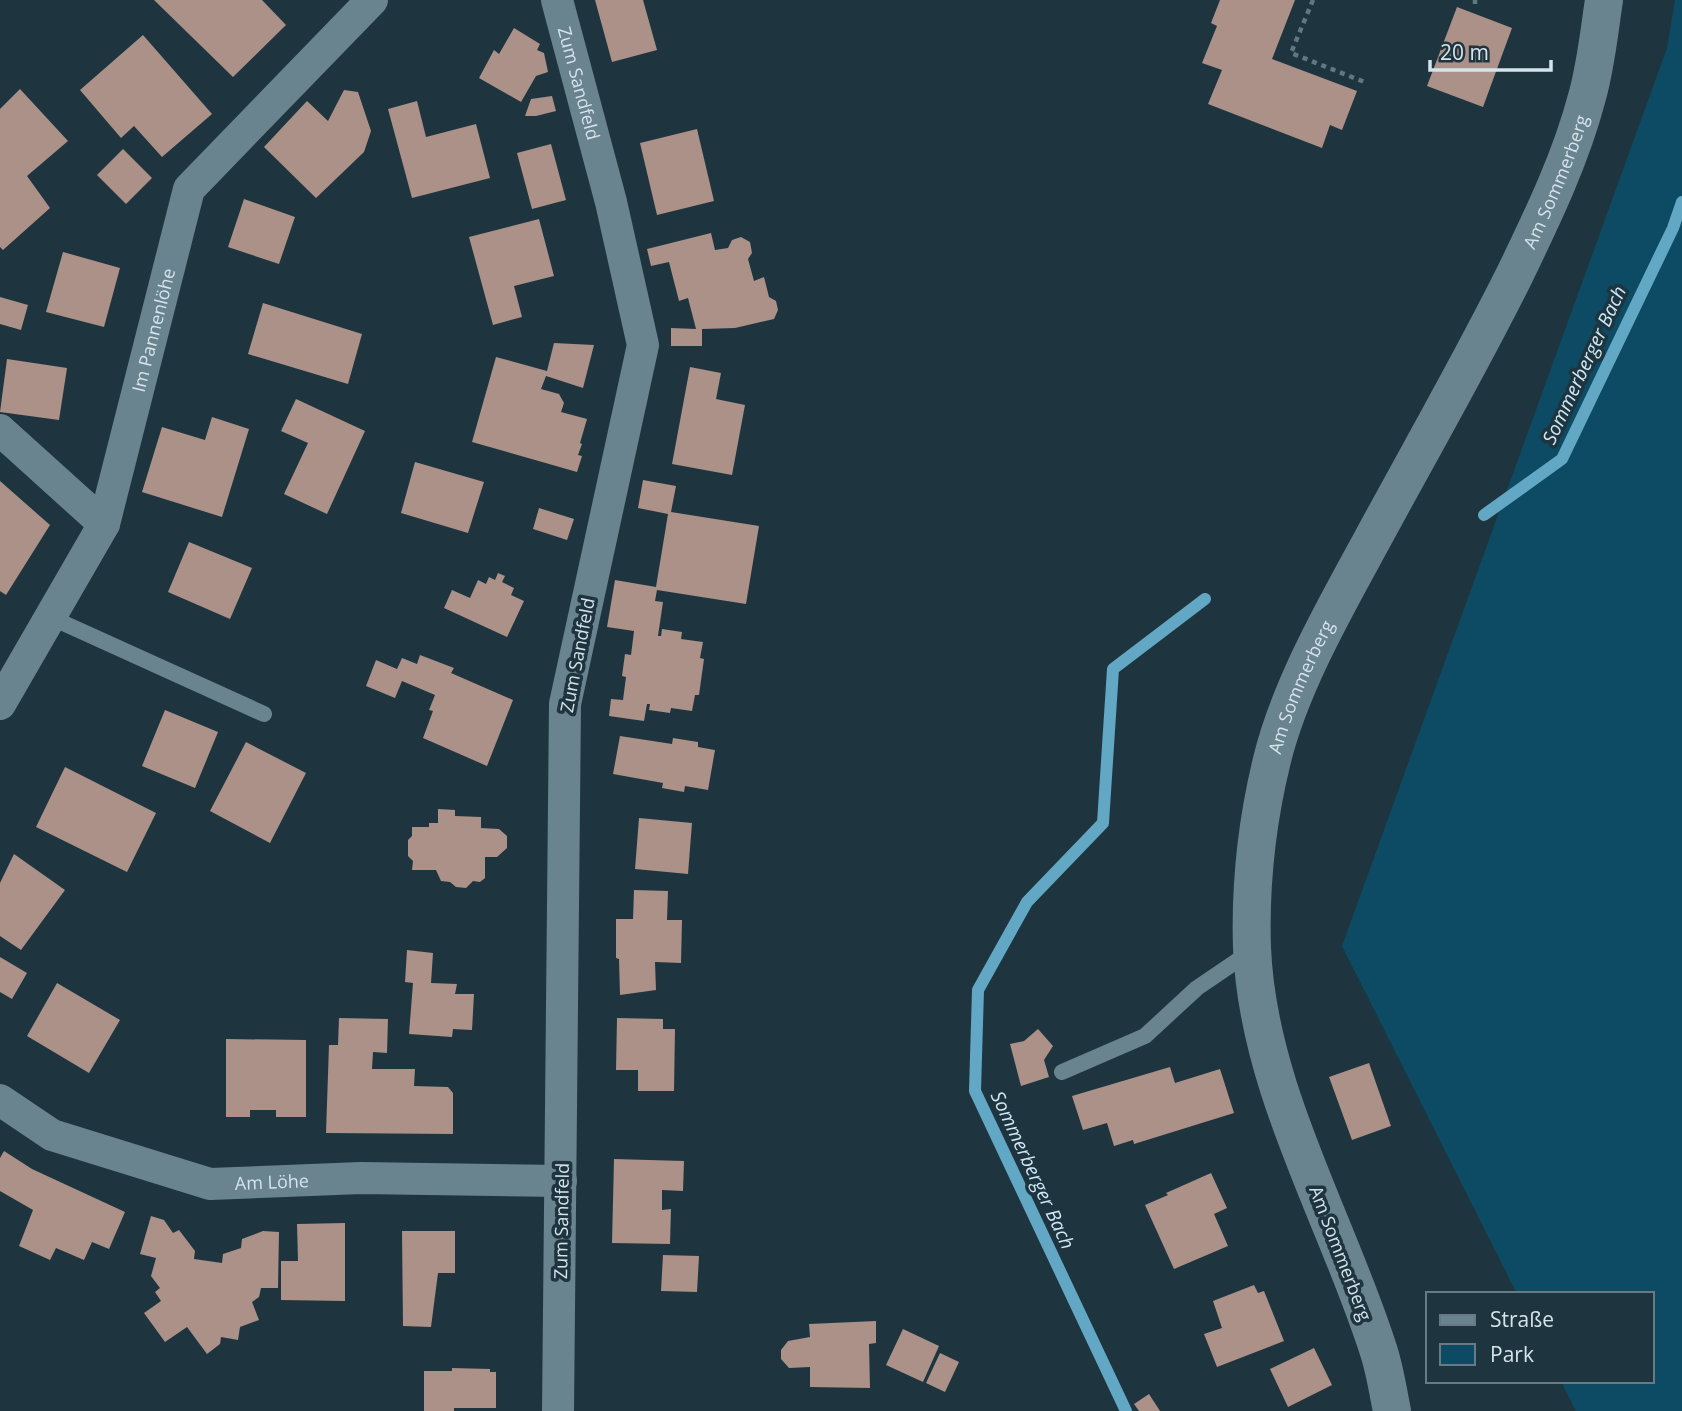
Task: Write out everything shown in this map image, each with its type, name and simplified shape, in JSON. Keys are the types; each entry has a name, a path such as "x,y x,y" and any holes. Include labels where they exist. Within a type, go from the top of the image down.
{"street":[{"name":"Im Pannenlöhe","path":"0,704 104,524 189,189 372,0"},
{"name":"Zum Sandfeld","path":"556,0 611,202 643,345 565,704 558,1411"},
{"name":"Am Sommerberg","path":"1392,1411 1380,1354 1305,1162 1277,1082 1261,1015 1252,951 1253,884 1260,821 1272,757 1292,702 1326,624 1493,318 1539,226 1572,145 1587,99 1604,0"},
{"path":"0,430 104,524"},
{"name":"Am Löhe","path":"0,1100 52,1135 211,1184 361,1178 562,1181"}],"lane":[{"path":"50,617 264,714"},
{"path":"1062,1072 1145,1036 1196,988 1252,951"}],"path":[{"path":"1313,0 1291,53 1367,83"}],"green space":[{"path":"1675,0 1682,0 1682,1411 1576,1411 1562,1383 1654,1383 1654,1292 1516,1292 1342,946 1667,48"}],"building":[{"path":"154,0 262,0 286,25 233,77"},
{"path":"595,0 643,0 657,50 612,62"},
{"path":"1220,0 1295,0 1272,59 1357,91 1342,130 1330,125 1322,148 1208,104 1222,70 1202,63 1217,26 1211,23"},
{"path":"1457,7 1512,28 1483,107 1427,86"},
{"path":"514,28 540,44 537,50 544,53 548,72 536,76 521,102 479,78 494,50 499,54"},
{"path":"143,35 212,114 162,157 134,126 121,138 80,90"},
{"path":"20,89 68,141 27,176 50,208 3,250 0,247 0,109"},
{"path":"344,90 358,92 371,131 364,152 316,198 264,147 307,101 328,121"},
{"path":"552,96 556,111 525,116 531,99"},
{"path":"417,101 426,137 476,124 490,178 412,198 388,109"},
{"path":"697,129 714,201 657,215 640,143"},
{"path":"551,144 566,200 532,209 517,153"},
{"path":"123,149 152,178 126,204 97,175"},
{"path":"244,199 295,217 279,264 228,247"},
{"path":"539,219 554,276 514,286 522,317 493,325 469,237"},
{"path":"711,233 715,250 728,248 732,240 741,237 750,242 752,253 748,259 754,281 764,277 769,297 776,301 778,310 774,319 735,328 702,329 702,346 671,346 671,328 696,329 688,298 679,301 669,262 651,266 647,249"},
{"path":"63,252 120,268 104,327 46,312"},
{"path":"0,297 28,305 21,330 0,324"},
{"path":"263,303 362,334 348,384 248,354"},
{"path":"554,343 594,345 583,388 546,376 541,389 559,394 564,403 561,412 587,419 580,443 582,444 578,455 582,456 577,472 472,442 496,357 547,371"},
{"path":"7,359 67,368 59,420 0,412"},
{"path":"690,367 721,373 716,399 745,405 732,475 672,464"},
{"path":"296,399 365,431 327,514 284,494 308,443 281,431"},
{"path":"212,417 249,429 222,517 142,492 162,427 205,440"},
{"path":"415,462 484,482 468,533 401,513"},
{"path":"643,480 676,486 671,512 759,526 746,604 657,590 655,601 663,602 658,636 661,636 662,629 682,632 681,639 703,642 700,658 704,659 699,695 695,695 692,711 671,708 670,713 649,710 650,704 647,704 644,721 609,716 611,699 623,700 625,654 631,655 634,631 607,627 615,580 656,587 668,514 638,508"},
{"path":"0,481 50,525 6,595 0,591"},
{"path":"539,508 574,519 567,540 533,529"},
{"path":"189,542 252,568 230,619 168,592"},
{"path":"498,573 505,576 502,582 514,588 511,595 524,601 507,637 444,608 452,590 470,598 478,580 486,584 489,577 495,580"},
{"path":"420,655 454,668 451,673 513,700 487,766 423,738 433,711 429,710 435,695 402,681 395,698 366,686 376,660 397,669 402,658 417,664"},
{"path":"165,710 218,732 195,788 142,766"},
{"path":"620,736 672,744 673,738 698,742 698,747 715,750 708,790 685,786 684,792 662,788 663,783 613,774"},
{"path":"246,742 306,773 270,843 210,811"},
{"path":"65,767 156,813 127,872 36,827"},
{"path":"438,809 455,810 455,816 481,817 481,828 499,829 507,836 507,848 497,857 485,857 485,878 480,882 473,881 466,888 456,887 450,882 441,881 436,870 412,870 413,861 408,856 408,840 412,836 412,827 429,827 429,823 438,823"},
{"path":"639,818 692,823 688,874 635,869"},
{"path":"14,854 65,890 21,950 0,936 0,883"},
{"path":"634,890 668,891 667,920 682,920 681,963 655,962 656,990 620,995 616,919 633,919"},
{"path":"407,950 433,953 431,983 457,984 455,994 474,994 472,1030 453,1029 452,1037 409,1034 413,983 405,982"},
{"path":"0,957 27,973 12,999 0,992"},
{"path":"57,983 120,1020 89,1073 27,1036"},
{"path":"339,1018 388,1019 387,1053 373,1052 372,1069 415,1069 414,1086 448,1087 453,1093 453,1134 326,1133 329,1045 338,1045"},
{"path":"617,1018 663,1019 663,1029 675,1029 674,1091 638,1091 638,1070 616,1070"},
{"path":"1038,1029 1053,1046 1044,1060 1049,1077 1021,1086 1010,1044 1024,1041"},
{"path":"226,1039 306,1040 306,1117 276,1117 276,1110 250,1110 250,1117 226,1117"},
{"path":"1369,1063 1391,1126 1352,1140 1329,1077"},
{"path":"1170,1067 1175,1083 1220,1069 1234,1113 1134,1144 1133,1140 1114,1146 1107,1123 1083,1130 1072,1096"},
{"path":"4,1151 32,1169 125,1212 109,1249 92,1242 84,1260 56,1248 50,1260 19,1246 33,1210 0,1191 0,1158"},
{"path":"614,1159 684,1161 683,1191 662,1190 662,1210 671,1209 670,1244 612,1243"},
{"path":"1211,1173 1227,1208 1214,1214 1228,1246 1174,1269 1145,1205"},
{"path":"151,1216 164,1220 173,1233 179,1230 195,1251 194,1259 222,1263 223,1254 241,1248 242,1239 263,1231 279,1232 278,1288 261,1288 259,1297 252,1302 259,1320 240,1327 238,1340 221,1337 220,1344 207,1354 187,1327 165,1342 144,1313 161,1301 155,1292 160,1288 151,1276 156,1258 140,1254"},
{"path":"345,1223 345,1301 281,1300 281,1261 298,1261 297,1224"},
{"path":"402,1231 455,1231 455,1273 438,1273 431,1327 403,1326"},
{"path":"663,1255 699,1256 697,1292 661,1291"},
{"path":"1254,1285 1258,1293 1264,1291 1284,1341 1217,1367 1204,1334 1222,1328 1213,1301"},
{"path":"876,1321 876,1343 869,1344 870,1388 810,1387 810,1367 789,1368 781,1359 781,1350 788,1341 810,1337 809,1324"},
{"path":"903,1329 939,1346 923,1382 886,1365"},
{"path":"1314,1348 1332,1385 1288,1407 1270,1369"},
{"path":"940,1353 959,1362 945,1392 926,1383"},
{"path":"452,1368 490,1369 490,1372 496,1372 496,1408 424,1411 424,1371 452,1371"},
{"path":"1149,1394 1160,1411 1139,1411 1134,1404"}],"waterway":[{"name":"Sommerberger Bach","path":"1484,515 1562,459 1673,228 1682,202"},
{"name":"Sommerberger Bach","path":"1126,1411 975,1091 978,990 1027,902 1103,823 1113,669 1205,599"}]}
